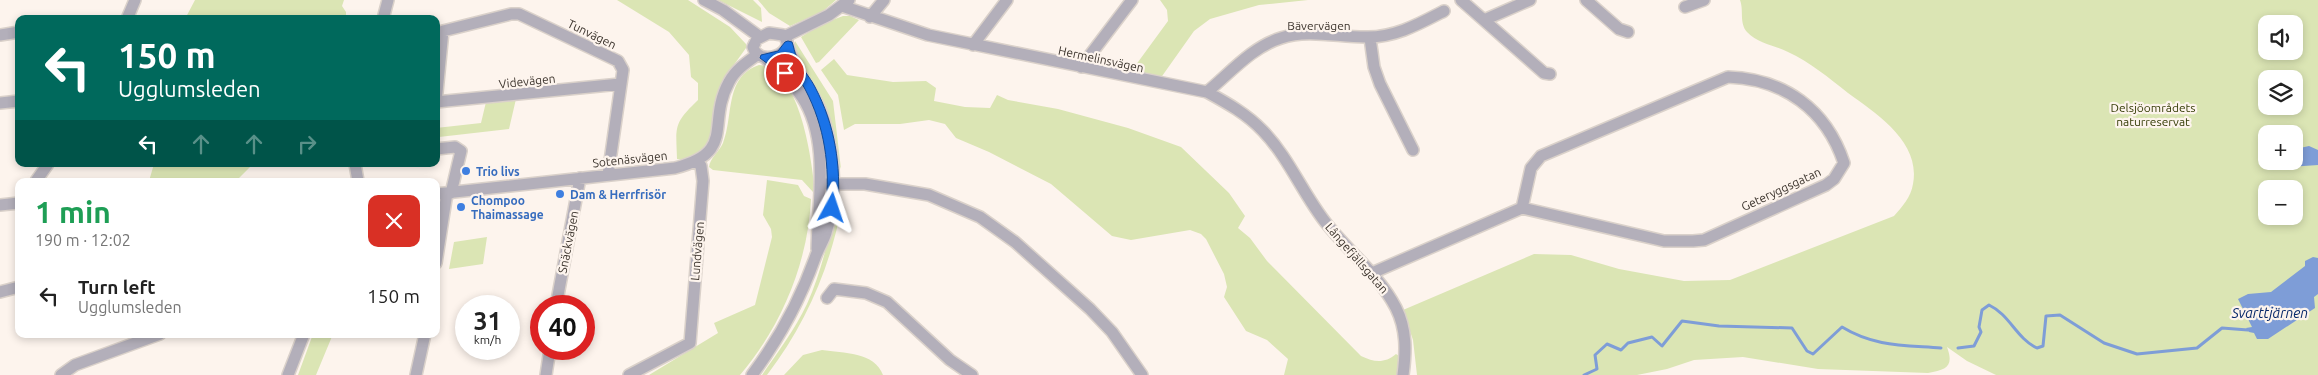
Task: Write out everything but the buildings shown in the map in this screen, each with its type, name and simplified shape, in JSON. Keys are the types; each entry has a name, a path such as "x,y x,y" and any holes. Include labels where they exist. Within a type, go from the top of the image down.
{"street":[{"path":"129,15 135,0"},
{"path":"385,15 388,0"},
{"path":"704,0 723,10 760,37"},
{"path":"870,17 884,0"},
{"path":"973,45 1006,0"},
{"path":"1081,67 1132,0"},
{"path":"1461,0 1544,73 1550,74"},
{"path":"1484,20 1530,0"},
{"path":"1586,0 1619,29 1628,32"},
{"path":"1685,7 1704,0"},
{"path":"697,162 716,143 724,92 728,82 742,66 761,56 782,54 787,41 845,3"},
{"name":"Hermelinsvägen","path":"845,3 870,17 928,35 1207,92 1243,114 1262,130 1310,201"},
{"name":"Bävervägen","path":"1207,92 1262,46 1278,38 1300,35 1370,38 1400,32 1444,11"},
{"name":"Tunvägen","path":"440,61 443,31 511,14 522,15 618,61 622,67 608,175"},
{"path":"0,34 15,32"},
{"path":"752,375 793,313 817,251 826,235 833,203 833,159 824,118 810,88 791,57 787,41 775,33 760,37 753,45 754,52 785,73 798,87 805,101 819,146 820,184 817,251"},
{"path":"1370,38 1374,67 1380,84 1413,150"},
{"name":"Geteryggsgatan","path":"1728,77 1753,78 1767,82 1803,102 1816,114 1834,136 1844,163 1834,179 1826,185 1704,240 1664,241 1522,208 1531,168 1541,156 1728,77"},
{"name":"Videvägen","path":"440,102 620,84"},
{"path":"0,103 15,101"},
{"path":"440,149 455,147 461,151 444,193 440,228"},
{"name":"Sotenäsvägen","path":"444,193 675,168 697,162"},
{"name":"Lundvägen","path":"629,375 690,343 703,181 701,166 697,162"},
{"path":"38,178 46,167"},
{"name":"Snäckvägen","path":"558,295 580,178"},
{"path":"820,184 859,183 929,195 961,207 992,225 1075,296 1112,332 1142,375"},
{"name":"Långefjällsgatan","path":"1310,201 1326,224 1372,273 1396,307 1404,328 1407,353 1404,375"},
{"path":"0,205 15,203"},
{"path":"1372,273 1522,208"},
{"path":"0,292 15,288"},
{"path":"827,298 834,288 860,290 884,299 894,306 942,352 972,375"},
{"path":"61,375 75,365 149,338"},
{"path":"288,375 302,338"},
{"path":"416,375 423,338"},
{"path":"546,375 548,360"}],"green space":[{"path":"195,0 344,0 342,6 346,12 346,15 187,15"},
{"path":"617,0 688,0 730,27 746,44 746,48 723,80 711,137 705,149 688,161 677,159 676,139 680,121 698,100 698,83 691,77 689,55 669,32"},
{"path":"718,0 753,0 761,8 762,22"},
{"path":"758,0 836,0 822,12 790,26 769,13"},
{"path":"1160,0 1308,0 1259,5 1210,19 1194,31 1160,79 1130,73 1168,21 1167,10"},
{"name":"Delsjöområdets naturreservat","path":"1740,0 2318,0 2318,375 1996,375 1967,361 1947,347 1950,359 1947,366 1928,373 1818,369 1743,357 1694,360 1667,369 1637,375 1417,375 1413,340 1403,310 1534,254 1571,255 1619,269 1684,281 1730,280 1894,216 1897,213 1908,197 1913,184 1914,169 1904,142 1872,110 1819,71 1796,56 1751,36 1742,21"},
{"path":"843,16 850,16 859,20 816,63 801,37 822,24"},
{"path":"795,41 833,101 841,169 793,53"},
{"path":"834,59 847,75 893,82 926,81 936,88 934,101 965,107 990,108 997,95 1008,100 1058,109 1128,128 1181,147 1229,193 1245,216 1238,228 1250,238 1267,261 1361,356 1370,360 1383,361 1396,354 1399,356 1399,375 1284,375 1288,359 1267,340 1246,331 1224,297 1227,287 1224,274 1206,239 1201,234 1190,230 1131,240 1112,236 1051,184 989,152 956,138 945,124 929,120 900,124 855,124 844,130 838,95 821,70"},
{"path":"759,65 773,70 785,82 794,98 807,139 815,192 802,180 713,170 709,167 723,143 735,88 740,78"},
{"path":"516,99 509,129 440,137 440,128 481,123 486,102"},
{"path":"153,167 250,167 239,178 150,178"},
{"path":"767,180 798,185 804,196 811,199 809,223 798,270 780,315 768,336 740,375 649,375 718,333 714,323 755,305 772,237 771,229 763,215"},
{"path":"838,201 842,205 837,228 831,251 815,294 781,356 767,375 762,375 792,331 807,304 821,266"},
{"path":"487,237 483,264 449,269 454,242"},
{"path":"312,338 331,338 316,375 298,375"},
{"path":"822,350 848,353 866,358 879,367 883,375 784,375 803,355"}],"water":[{"path":"2309,146 2318,150 2318,165 2303,166 2303,147"},
{"name":"Svarttjärnen","path":"2313,257 2318,258 2318,294 2314,297 2315,308 2268,339 2257,339 2254,333 2249,332 2246,328 2252,327 2238,299 2248,294 2271,292 2305,266 2305,261"}],"waterway":[{"path":"1958,348 1974,346 1981,332 1979,327 1982,310 1989,305 1996,309 2030,344 2037,348 2043,346 2046,316 2060,315 2104,343 2137,354 2197,348 2222,328 2248,330"},
{"path":"1584,375 1597,369 1595,355 1607,344 1621,350 1628,343 1652,337 1662,346 1682,321 1719,326 1792,328 1807,351 1813,354 1842,327 1854,334 1878,342 1941,348"}],"place":[{"name":"Trio livs","path":"466,171"},
{"name":"Dam & Herrfrisör","path":"560,194"},
{"name":"Chompoo Thaimassage","path":"461,207"}],"route":[{"path":"785,73 765,58 782,54 788,45 791,57 810,88 824,118 833,159 832,208"}]}
